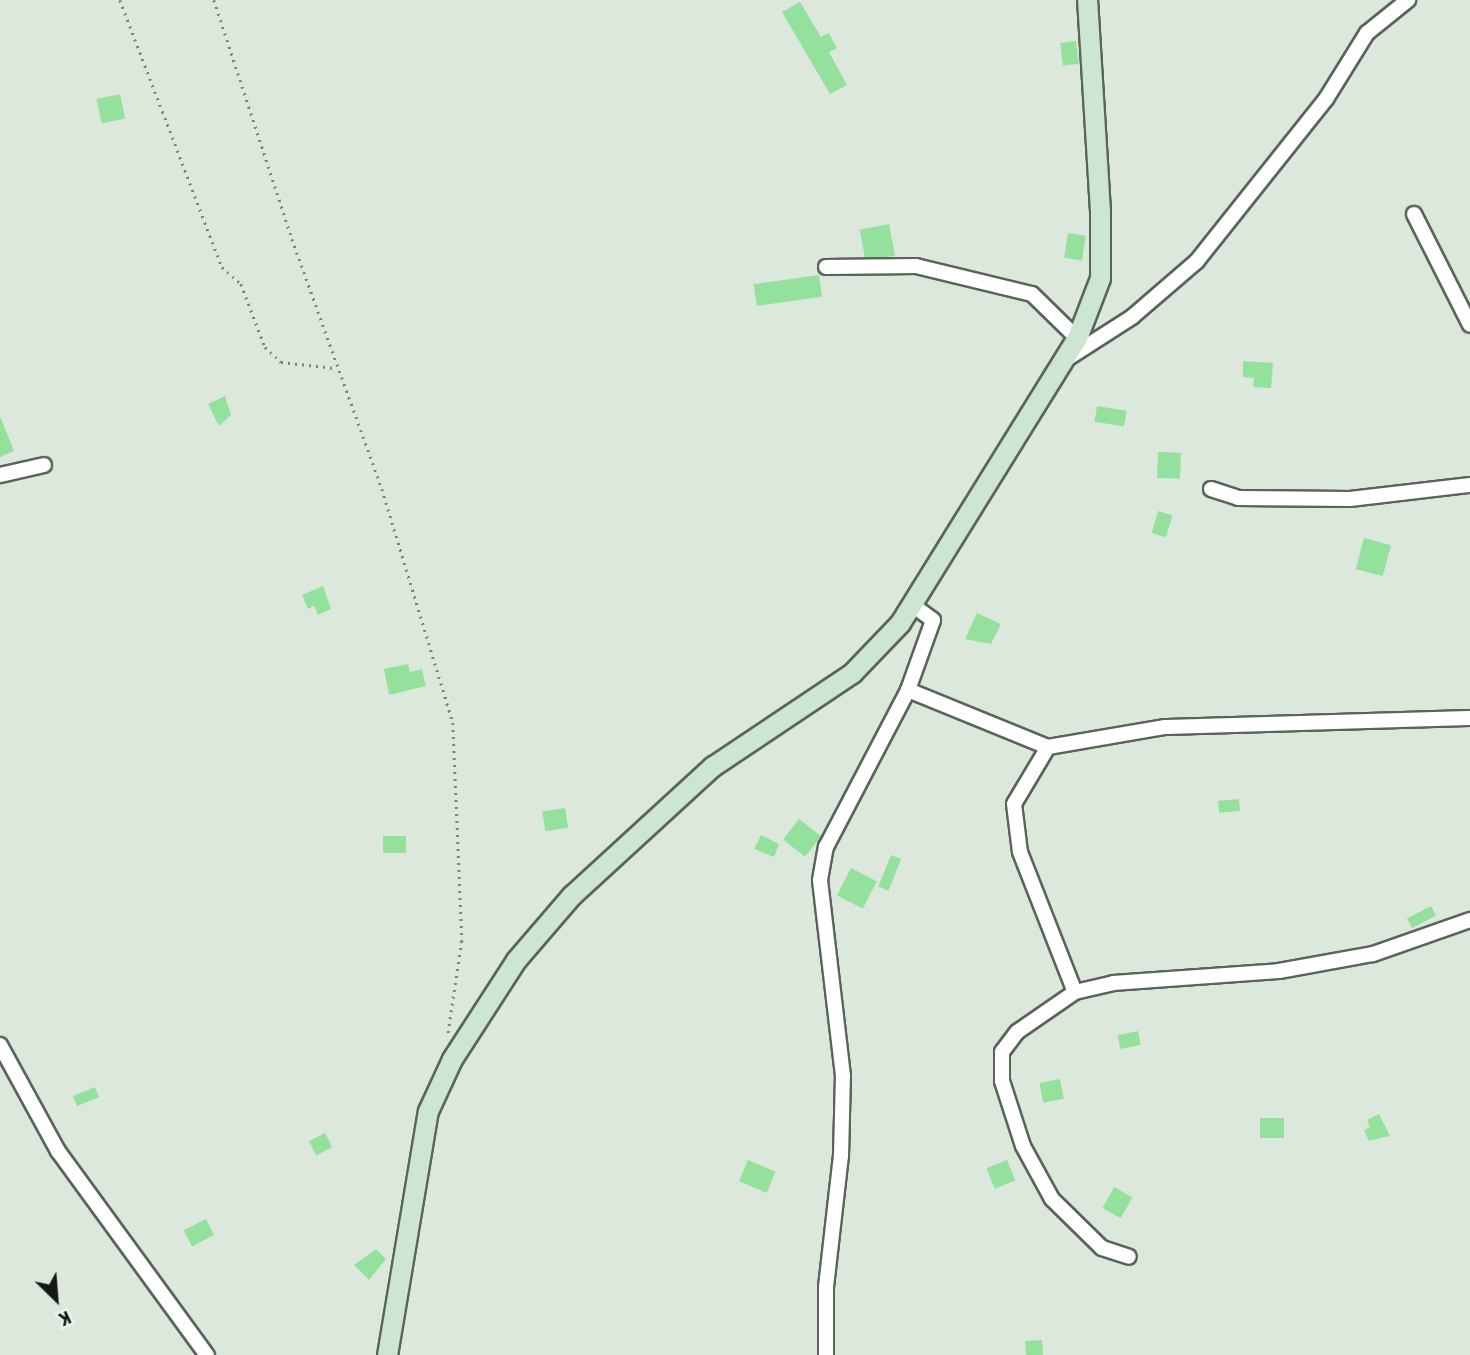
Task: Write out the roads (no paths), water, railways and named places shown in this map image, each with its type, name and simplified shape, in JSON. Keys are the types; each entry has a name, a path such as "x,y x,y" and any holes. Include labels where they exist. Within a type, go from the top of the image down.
{"street":[{"path":"387,1355 428,1111 452,1059 516,960 572,895 713,766 852,673 912,605 1077,338 1100,278 1100,211 1087,0"},
{"path":"1065,360 1132,317 1197,261 1326,99 1367,33 1408,0"},
{"path":"1414,214 1470,326"},
{"path":"826,267 916,266 1032,294 1077,338"},
{"path":"0,475 44,465"},
{"path":"1211,489 1238,498 1350,499 1470,485"},
{"path":"826,1355 826,1287 841,1156 844,1076 820,880 826,846 908,690 933,620 912,605"},
{"path":"908,690 1048,747 1165,727 1470,718"},
{"path":"1048,747 1014,804 1020,852 1075,992"},
{"path":"1129,1257 1102,1248 1052,1199 1023,1146 1002,1082 1002,1052 1017,1032 1075,992 1113,983 1279,971 1373,954 1470,920"},
{"path":"0,1045 58,1152 207,1355"}]}
